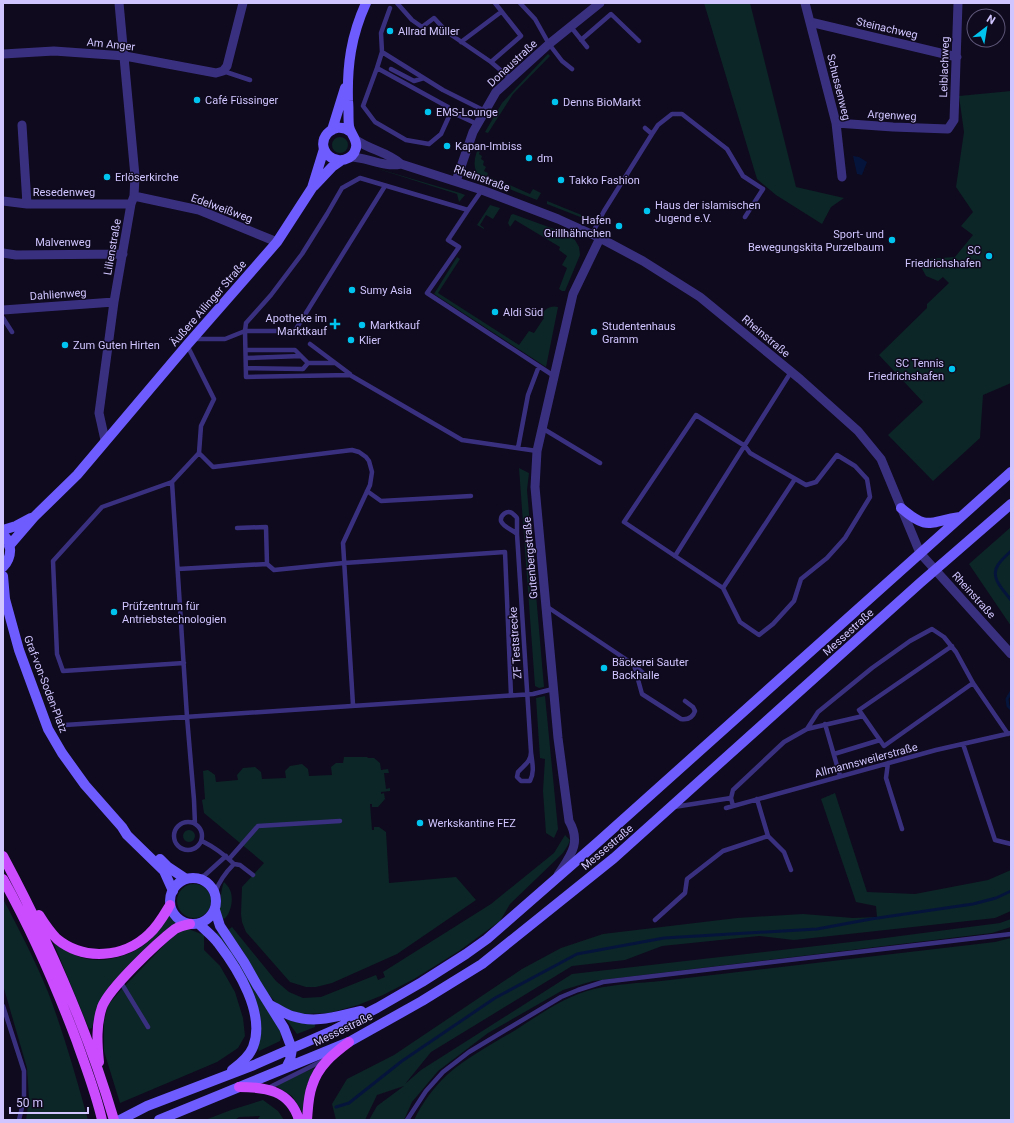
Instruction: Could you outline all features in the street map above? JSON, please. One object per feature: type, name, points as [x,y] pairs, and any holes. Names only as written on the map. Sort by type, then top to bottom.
[{"type":"main road","points":[[3,856],[22,891],[70,998],[101,1077],[114,1120]]},
{"type":"main road","points":[[3,879],[49,972],[90,1079],[102,1120]]},
{"type":"main road","points":[[22,891],[52,934],[74,949],[97,954],[120,952],[139,942],[156,927],[170,905]]},
{"type":"main road","points":[[101,1077],[97,1034],[102,1006],[109,994],[120,981],[177,928],[194,924]]},
{"type":"main road","points":[[307,1120],[311,1087],[318,1071],[330,1056],[348,1042]]},
{"type":"main road","points":[[238,1087],[267,1089],[287,1099],[299,1120]]},
{"type":"street","name":"Lilienstraße","points":[[105,440],[99,413],[114,302],[136,176],[119,3]]},
{"type":"street","points":[[219,72],[227,66],[243,3]]},
{"type":"street","points":[[348,79],[349,127],[356,149],[346,159],[332,158],[324,150],[324,140],[332,130],[336,120],[348,79],[354,34],[366,3]]},
{"type":"street","name":"Schussenweg","points":[[805,3],[836,123],[842,177]]},
{"type":"street","name":"Leiblachweg","points":[[948,129],[954,120],[958,3]]},
{"type":"street","name":"Donaustraße","points":[[456,181],[477,124],[496,92],[595,5]]},
{"type":"street","name":"Steinachweg","points":[[810,22],[957,57]]},
{"type":"street","name":"Am Anger","points":[[3,54],[54,51],[125,56],[219,72]]},
{"type":"street","name":"Resedenweg","points":[[22,121],[27,204],[133,200]]},
{"type":"street","name":"Argenweg","points":[[836,123],[948,129]]},
{"type":"street","points":[[332,130],[342,128],[353,136]]},
{"type":"street","name":"Rheinstraße","points":[[353,136],[367,147],[395,159],[401,164],[482,190],[558,219],[596,236],[649,264],[700,297],[791,372],[858,431],[881,459],[920,553],[1011,654]]},
{"type":"street","name":"Äußere Ailinger Straße","points":[[312,188],[324,150]]},
{"type":"street","name":"Rheinstraße","points":[[346,159],[357,157],[394,166],[401,164]]},
{"type":"street","name":"Äußere Ailinger Straße","points":[[9,546],[34,516],[77,474],[276,242],[312,188],[332,167],[346,159]]},
{"type":"street","name":"Edelweißweg","points":[[133,200],[199,210],[276,242]]},
{"type":"street","points":[[3,201],[27,204]]},
{"type":"street","name":"Gutenbergstraße","points":[[556,878],[568,860],[573,848],[575,837],[573,828],[569,821],[562,780],[535,487],[537,451],[573,294],[596,236]]},
{"type":"street","name":"Malvenweg","points":[[3,253],[16,255],[123,254]]},
{"type":"street","name":"Dahlienweg","points":[[3,310],[114,302]]},
{"type":"street","name":"Messestraße","points":[[120,1120],[147,1106],[292,1049],[377,1008],[453,962],[487,939],[598,842],[1011,472]]},
{"type":"street","name":"Messestraße","points":[[159,1120],[348,1042],[422,1001],[482,964],[614,858],[1011,504]]},
{"type":"street","name":"Messestraße","points":[[901,508],[924,524],[937,523],[960,517]]},
{"type":"street","name":"Äußere Ailinger Straße","points":[[3,530],[16,526],[34,516]]},
{"type":"street","points":[[3,535],[10,550],[9,558],[3,567]]},
{"type":"street","name":"Graf-von-Soden-Platz","points":[[3,576],[4,598],[19,650],[48,729],[62,753],[85,785],[122,827],[127,835],[164,872],[173,890]]},
{"type":"street","name":"Graf-von-Soden-Platz","points":[[122,827],[134,833],[168,867],[186,879]]},
{"type":"street","points":[[222,1077],[242,1063],[252,1048],[257,1031],[255,1012],[248,992],[218,943],[194,924],[178,918],[174,913],[170,905],[173,890],[186,879],[198,879],[205,881],[211,886],[215,893],[215,910],[220,926],[284,1028],[292,1049],[290,1060],[286,1068]]},
{"type":"street","points":[[194,924],[206,921],[215,910]]},
{"type":"street","points":[[270,1005],[292,1016],[314,1020],[326,1020],[377,1008]]},
{"type":"lane","points":[[397,3],[412,20],[422,27],[434,18],[447,32],[491,62],[511,78]]},
{"type":"lane","points":[[491,62],[521,36],[495,3]]},
{"type":"lane","points":[[520,3],[535,19],[549,44],[562,60],[572,69]]},
{"type":"lane","points":[[390,8],[381,34],[382,52],[363,106],[375,122],[406,140],[429,144],[441,134],[451,112]]},
{"type":"lane","points":[[461,42],[502,12]]},
{"type":"lane","points":[[581,40],[611,14],[639,41]]},
{"type":"lane","points":[[570,27],[587,47]]},
{"type":"lane","points":[[382,52],[444,90],[484,111]]},
{"type":"lane","points":[[377,68],[448,108],[451,112],[477,124]]},
{"type":"lane","points":[[391,69],[414,81],[424,78]]},
{"type":"lane","points":[[219,72],[250,80]]},
{"type":"lane","points":[[596,236],[604,211],[652,134],[658,126],[672,114],[682,114],[727,149],[743,176],[763,189],[745,217]]},
{"type":"lane","points":[[645,128],[652,134]]},
{"type":"lane","points":[[350,375],[246,377],[246,323],[271,295],[302,254],[342,188],[360,178],[468,210]]},
{"type":"lane","points":[[184,663],[63,671],[57,654],[52,561],[102,507],[172,482],[199,453],[201,426],[214,399],[189,342],[225,339],[245,331],[292,331],[296,329],[385,186]]},
{"type":"lane","points":[[482,190],[448,240],[459,248],[427,293],[554,376]]},
{"type":"lane","points":[[3,318],[12,332]]},
{"type":"lane","points":[[310,344],[350,375],[462,440],[537,451]]},
{"type":"lane","points":[[246,350],[295,350],[308,363],[334,363]]},
{"type":"lane","points":[[246,358],[301,356]]},
{"type":"lane","points":[[246,368],[303,369],[308,363]]},
{"type":"lane","points":[[518,448],[528,395],[539,366]]},
{"type":"lane","points":[[675,556],[791,372]]},
{"type":"lane","points":[[696,415],[745,446],[750,453],[806,485],[816,482],[837,455],[856,466],[867,479],[870,497],[845,538],[827,558],[801,579],[794,602],[773,624],[758,635],[740,622],[723,588],[624,522],[696,415]]},
{"type":"lane","points":[[542,428],[600,463]]},
{"type":"lane","points":[[199,453],[213,467],[352,450],[360,452],[369,461],[372,472],[370,485],[343,543],[353,705]]},
{"type":"lane","points":[[723,588],[795,479]]},
{"type":"lane","points":[[172,482],[195,824]]},
{"type":"lane","points":[[367,491],[381,501],[472,496]]},
{"type":"lane","name":"ZF Teststrecke","points":[[517,534],[504,525],[501,521],[504,513],[512,513],[517,518],[533,770],[530,780],[521,780],[517,777],[518,772],[527,764],[531,756],[531,752]]},
{"type":"lane","points":[[238,528],[266,527],[267,564]]},
{"type":"lane","points":[[178,569],[267,564],[274,570],[344,563],[504,552],[511,695]]},
{"type":"lane","points":[[546,606],[633,664],[644,674]]},
{"type":"lane","points":[[807,729],[818,712],[872,668],[910,641],[932,629],[944,636],[952,646],[973,683],[1010,734]]},
{"type":"lane","points":[[952,646],[859,710],[884,746],[973,683]]},
{"type":"lane","points":[[633,664],[642,694],[681,719],[686,720],[690,718],[695,711],[693,706],[685,701]]},
{"type":"lane","points":[[65,725],[528,694],[554,689]]},
{"type":"lane","points":[[733,806],[731,798],[733,790],[784,742],[807,729],[863,716]]},
{"type":"lane","points":[[825,724],[840,776]]},
{"type":"lane","name":"Allmannsweilerstraße","points":[[726,808],[888,763],[1010,734]]},
{"type":"lane","points":[[834,754],[880,740]]},
{"type":"lane","points":[[963,744],[995,840],[1011,844]]},
{"type":"lane","points":[[888,763],[886,778],[902,829]]},
{"type":"lane","points":[[670,808],[731,798]]},
{"type":"lane","points":[[757,799],[768,836],[784,852],[791,870]]},
{"type":"lane","points":[[198,879],[228,858],[258,826],[340,821]]},
{"type":"lane","points":[[184,823],[195,824],[199,827],[202,833],[202,841],[197,848],[191,850],[180,848],[174,840],[175,831],[184,823]]},
{"type":"lane","points":[[655,920],[685,893],[687,879],[723,851],[768,836]]},
{"type":"lane","points":[[202,841],[214,847],[234,864],[240,865],[253,875]]},
{"type":"lane","points":[[215,893],[222,876],[234,864]]},
{"type":"lane","points":[[408,1120],[426,1092],[443,1072],[469,1052],[561,997],[603,982],[1010,934]]},
{"type":"lane","points":[[120,981],[148,1027]]},
{"type":"lane","points":[[3,1006],[24,1071],[24,1099],[19,1120]]},
{"type":"lane","points":[[267,1089],[330,1056]]},
{"type":"green space","points":[[704,3],[750,3],[796,187],[844,198],[831,207],[822,224],[776,195],[757,179]]},
{"type":"green space","points":[[548,54],[550,56],[513,94],[488,133],[485,132],[502,103]]},
{"type":"green space","points":[[1011,91],[1011,383],[983,395],[980,438],[933,481],[888,435],[923,402],[879,355],[927,308],[927,304],[949,283],[943,277],[938,281],[926,276],[920,265],[926,259],[955,257],[973,235],[961,226],[973,212],[956,187],[964,132],[959,96]]},
{"type":"green space","points":[[340,137],[346,139],[348,145],[346,151],[340,153],[334,151],[332,145],[334,139]]},
{"type":"green space","points":[[480,144],[482,144],[479,154],[482,156],[481,159],[484,161],[483,165],[486,167],[484,171],[488,173],[487,176],[502,182],[500,186],[484,179],[476,170],[475,157]]},
{"type":"green space","points":[[372,167],[465,195],[459,202],[457,194]]},
{"type":"green space","points":[[505,183],[530,194],[533,189],[541,193],[537,200],[504,187]]},
{"type":"green space","points":[[547,201],[594,220],[593,222],[547,204]]},
{"type":"green space","points":[[490,205],[500,208],[493,219],[486,215],[480,225],[484,229],[477,225]]},
{"type":"green space","points":[[513,214],[565,233],[575,240],[579,247],[580,255],[565,291],[559,289],[567,268],[562,265],[567,256],[559,250],[560,247],[515,220],[510,227],[508,223],[511,215]]},
{"type":"green space","points":[[457,257],[460,259],[438,293],[519,345],[529,331],[534,333],[544,318],[540,316],[544,311],[550,307],[558,307],[546,367],[434,294]]},
{"type":"green space","points":[[519,468],[529,473],[527,490],[544,687],[539,688],[535,686]]},
{"type":"green space","points":[[1011,527],[1011,626],[969,564]]},
{"type":"green space","points":[[545,696],[558,829],[554,838],[546,833],[543,791],[545,759],[540,758],[536,698]]},
{"type":"green space","points":[[344,757],[374,758],[380,763],[381,770],[388,769],[389,773],[384,773],[386,789],[390,788],[390,791],[381,792],[381,794],[384,793],[385,799],[378,807],[372,807],[372,804],[370,804],[372,830],[374,830],[374,827],[379,827],[386,832],[389,883],[456,877],[476,900],[397,954],[332,983],[316,987],[306,987],[290,982],[246,932],[241,914],[242,887],[264,863],[204,813],[202,800],[205,799],[203,771],[208,770],[215,775],[216,782],[238,780],[237,775],[243,768],[255,767],[261,772],[262,779],[286,778],[285,771],[290,766],[302,764],[308,769],[309,776],[332,775],[331,767],[336,763],[343,763]]},
{"type":"green space","points":[[835,793],[867,892],[915,894],[988,880],[1011,870],[1011,911],[995,918],[794,940],[759,936],[662,946],[625,960],[572,966],[431,1052],[405,1084],[421,1070],[572,974],[877,939],[1000,923],[1011,919],[1011,927],[992,933],[593,981],[563,990],[488,1033],[438,1071],[412,1102],[404,1120],[369,1120],[377,1106],[404,1086],[377,1095],[365,1120],[336,1120],[332,1104],[347,1079],[394,1055],[522,969],[561,948],[603,934],[737,918],[803,914],[853,918],[877,917],[876,906],[856,902],[821,799]]},
{"type":"green space","points":[[191,830],[194,831],[194,841],[187,842],[184,841],[183,834],[184,831]]},
{"type":"green space","points":[[565,835],[570,840],[563,853],[510,904],[500,921],[459,951],[414,979],[383,995],[358,1005],[329,1013],[303,1014],[289,1010],[277,1004],[263,988],[243,951],[228,930],[232,927],[276,981],[289,992],[303,998],[321,997],[376,975],[378,980],[385,977],[383,972],[491,904],[554,853]]},
{"type":"green space","points":[[224,882],[230,889],[232,901],[230,910],[224,919],[220,917],[220,904]]},
{"type":"green space","points":[[191,884],[197,884],[201,885],[208,891],[211,901],[210,908],[204,915],[197,918],[191,918],[187,917],[180,911],[177,904],[177,898],[178,894],[184,887]]},
{"type":"green space","points":[[3,899],[27,945],[48,992],[65,1040],[88,1120],[26,1120],[29,1099],[27,1068],[3,985]]},
{"type":"green space","points":[[169,913],[177,922],[159,935],[110,985],[94,1020],[92,1028],[89,1029],[54,944],[56,943],[80,957],[98,960],[116,958],[134,951],[149,941]]},
{"type":"green space","points":[[181,930],[191,930],[204,935],[204,950],[220,966],[235,992],[243,1018],[245,1036],[238,1048],[217,1062],[120,1103],[104,1051],[104,1022],[108,1005],[167,942]]},
{"type":"green space","points":[[220,931],[239,960],[257,994],[280,1029],[280,1041],[259,1051],[258,1048],[261,1031],[260,1013],[253,996],[216,934]]},
{"type":"green space","points":[[1011,938],[1011,1120],[414,1120],[433,1090],[448,1074],[480,1051],[552,1007],[583,992],[602,987],[995,942]]},
{"type":"green space","points":[[285,1018],[315,1023],[315,1027],[297,1034]]},
{"type":"green space","points":[[315,1068],[303,1113],[292,1096],[276,1086],[279,1082]]},
{"type":"green space","points":[[263,1100],[278,1111],[284,1120],[257,1120],[260,1116],[239,1117],[235,1120],[205,1120],[231,1110]]},
{"type":"water","points":[[853,156],[859,157],[867,162],[862,175],[857,174]]},
{"type":"waterway","points":[[1011,551],[999,563],[995,574],[998,584],[1011,600]]},
{"type":"waterway","points":[[1011,692],[1007,699],[1008,706],[1011,709]]},
{"type":"waterway","points":[[336,1107],[349,1103],[402,1061],[495,998],[577,954],[664,938],[817,929],[871,919],[973,904],[996,898],[1011,891]]},
{"type":"place","name":"Allrad Müller","points":[[390,31]]},
{"type":"place","name":"Café Füssinger","points":[[197,100]]},
{"type":"place","name":"Denns BioMarkt","points":[[555,102]]},
{"type":"place","name":"EMS-Lounge","points":[[428,112]]},
{"type":"place","name":"Kapan-Imbiss","points":[[447,146]]},
{"type":"place","name":"dm","points":[[529,158]]},
{"type":"place","name":"Erlöserkirche","points":[[107,177]]},
{"type":"place","name":"Takko Fashion","points":[[561,180]]},
{"type":"place","name":"Haus der islamischen Jugend e.V.","points":[[647,211]]},
{"type":"place","name":"Hafen Grillhähnchen","points":[[619,226]]},
{"type":"place","name":"Sport- und Bewegungskita Purzelbaum","points":[[892,240]]},
{"type":"place","name":"SC Friedrichshafen","points":[[989,256]]},
{"type":"place","name":"Sumy Asia","points":[[352,290]]},
{"type":"place","name":"Aldi Süd","points":[[495,312]]},
{"type":"place","name":"Apotheke im Marktkauf","points":[[335,324]]},
{"type":"place","name":"Marktkauf","points":[[362,325]]},
{"type":"place","name":"Studentenhaus Gramm","points":[[594,332]]},
{"type":"place","name":"Klier","points":[[351,340]]},
{"type":"place","name":"Zum Guten Hirten","points":[[65,345]]},
{"type":"place","name":"SC Tennis Friedrichshafen","points":[[952,369]]},
{"type":"place","name":"Prüfzentrum für Antriebstechnologien","points":[[114,612]]},
{"type":"place","name":"Bäckerei Sauter Backhalle","points":[[604,668]]},
{"type":"place","name":"Werkskantine FEZ","points":[[420,823]]}]
